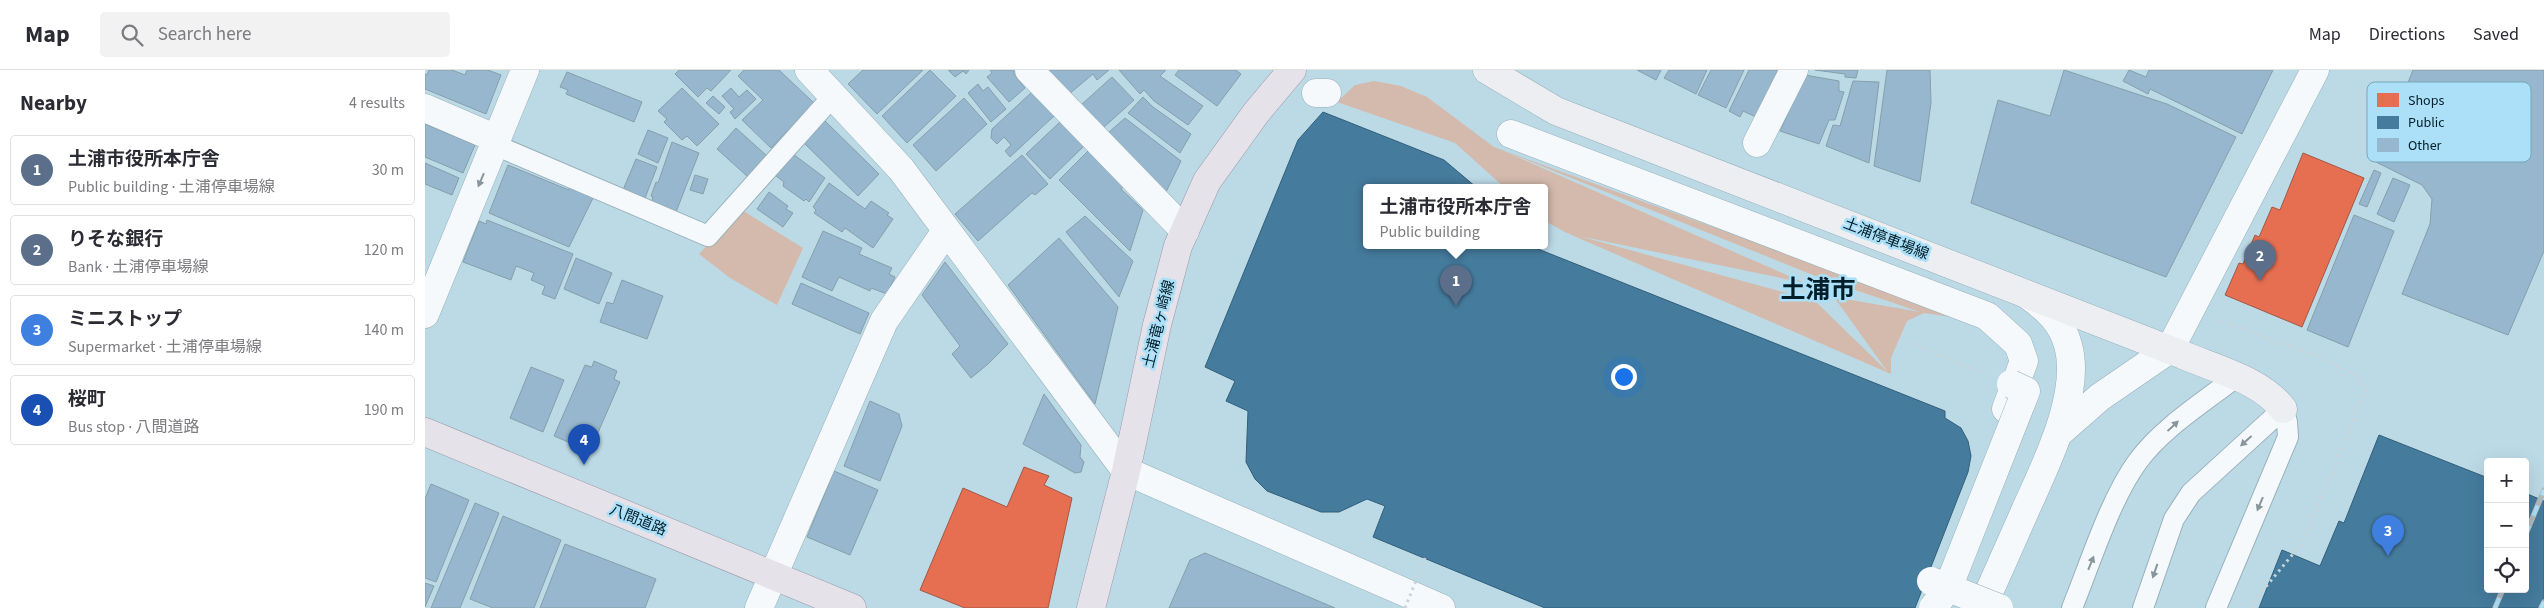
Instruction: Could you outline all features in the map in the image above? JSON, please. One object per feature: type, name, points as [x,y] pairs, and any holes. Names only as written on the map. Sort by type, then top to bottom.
[{"type":"main road","name":"土浦竜ヶ崎線","points":[[1091,608],[1126,471],[1157,325],[1179,246],[1207,181],[1255,113],[1292,70]]},
{"type":"main road","name":"土浦停車場線","points":[[1487,70],[1556,111],[2170,349],[2236,377],[2263,390],[2275,399],[2283,409]]},
{"type":"main road","name":"八間道路","points":[[425,432],[852,608]]},
{"type":"street","points":[[425,314],[525,70]]},
{"type":"street","points":[[809,70],[901,169],[1126,471],[1441,608]]},
{"type":"street","points":[[1029,70],[1185,230]]},
{"type":"street","points":[[1757,143],[1793,70]]},
{"type":"street","points":[[2060,432],[2101,397],[2170,349],[2315,70]]},
{"type":"street","points":[[425,108],[497,142]]},
{"type":"street","points":[[1511,134],[1987,316],[2017,344],[2024,361],[1929,608]]},
{"type":"street","points":[[759,608],[884,320],[946,231]]},
{"type":"street","points":[[1982,608],[2060,432],[2071,374],[2068,345],[2063,331],[2051,312],[2024,292]]},
{"type":"street","points":[[1999,608],[1937,592],[2026,390],[2011,384]]},
{"type":"lane","points":[[497,142],[708,236],[834,95]]},
{"type":"lane","points":[[2073,608],[2123,484],[2139,460],[2176,423],[2236,377]]},
{"type":"lane","points":[[2143,608],[2174,519],[2191,493],[2283,409],[2287,422],[2288,437],[2216,608]]},
{"type":"path","points":[[1913,344],[2011,384]]},
{"type":"path","points":[[1405,608],[1425,558]]},
{"type":"shaded area","points":[[1374,81],[1401,86],[1427,97],[1494,147],[1965,319],[1924,313],[1907,321],[1891,358],[1891,374],[1567,233],[1548,223],[1548,184],[1501,184],[1455,143],[1337,102],[1355,85]],"holes":[[[1499,149],[1823,279],[1920,312],[1834,297],[1887,371],[1815,301],[1579,236],[1805,283]]]},
{"type":"shaded area","points":[[740,209],[803,248],[777,305],[730,278],[699,254]]},
{"type":"building: Shops","points":[[2303,153],[2364,178],[2302,327],[2225,295],[2239,263],[2243,264],[2255,235],[2259,237],[2272,207],[2280,210]]},
{"type":"building: Shops","points":[[1024,467],[1049,476],[1044,485],[1072,498],[1048,608],[965,608],[920,590],[963,488],[1007,507]]},
{"type":"building: Public","points":[[1323,112],[1444,160],[1472,184],[1363,184],[1363,249],[1538,249],[1945,411],[1945,418],[1961,428],[1968,441],[1971,456],[1968,472],[1915,608],[1545,608],[1373,537],[1385,506],[1367,499],[1339,512],[1321,512],[1267,491],[1255,479],[1246,462],[1248,411],[1226,401],[1235,381],[1205,367],[1298,140]]},
{"type":"building: Public","points":[[2379,435],[2484,476],[2484,593],[2529,593],[2529,495],[2544,501],[2544,608],[2259,608],[2282,550],[2320,566],[2339,521],[2344,523]]},
{"type":"building: Other","points":[[429,70],[452,70],[465,75],[467,70],[488,70],[501,75],[486,114],[425,89],[425,74],[427,75]]},
{"type":"building: Other","points":[[679,70],[731,70],[711,91],[707,88],[698,97],[675,74]]},
{"type":"building: Other","points":[[744,70],[779,70],[814,103],[771,148],[742,120],[763,100],[738,76]]},
{"type":"building: Other","points":[[863,70],[923,70],[877,114],[848,84]]},
{"type":"building: Other","points":[[930,70],[956,96],[907,143],[882,116]]},
{"type":"building: Other","points":[[948,70],[969,70],[966,74],[963,71],[955,77]]},
{"type":"building: Other","points":[[990,70],[1014,70],[1014,74],[1025,88],[1009,102],[987,77],[992,73]]},
{"type":"building: Other","points":[[1047,70],[1109,70],[1097,80],[1093,74],[1068,95]]},
{"type":"building: Other","points":[[1119,70],[1166,70],[1160,76],[1203,106],[1188,125],[1154,101],[1144,90],[1140,94]]},
{"type":"building: Other","points":[[1179,70],[1236,70],[1241,74],[1217,106],[1175,75]]},
{"type":"building: Other","points":[[1637,70],[1661,70],[1656,80]]},
{"type":"building: Other","points":[[1669,70],[1707,70],[1696,94],[1664,78]]},
{"type":"building: Other","points":[[1711,70],[1744,70],[1726,108],[1698,95]]},
{"type":"building: Other","points":[[1749,70],[1778,70],[1756,117],[1743,111],[1740,117],[1729,111]]},
{"type":"building: Other","points":[[1815,70],[1858,70],[1856,78],[1845,77],[1845,74]]},
{"type":"building: Other","points":[[1887,70],[1930,70],[1931,103],[1920,182],[1874,166]]},
{"type":"building: Other","points":[[2064,70],[2167,104],[2236,137],[2166,277],[1971,203],[1998,100],[2050,116]]},
{"type":"building: Other","points":[[2129,70],[2146,77],[2149,70],[2273,70],[2242,134],[2150,89],[2148,94],[2123,81]]},
{"type":"building: Other","points":[[2413,70],[2544,70],[2544,251],[2508,335],[2402,294],[2430,224],[2432,199],[2422,185],[2376,162],[2531,162],[2531,82],[2408,82]]},
{"type":"building: Other","points":[[567,72],[642,102],[634,122],[566,94],[568,90],[560,87]]},
{"type":"building: Other","points":[[1805,75],[1839,81],[1839,91],[1844,92],[1835,120],[1829,120],[1819,144],[1780,131]]},
{"type":"building: Other","points":[[1112,77],[1134,100],[1103,128],[1081,105]]},
{"type":"building: Other","points":[[1853,81],[1879,82],[1869,163],[1826,146],[1833,125],[1840,126]]},
{"type":"building: Other","points":[[978,84],[983,91],[988,87],[1006,109],[991,122],[968,93]]},
{"type":"building: Other","points":[[682,88],[719,124],[697,146],[687,136],[682,140],[664,122],[667,119],[658,111]]},
{"type":"building: Other","points":[[731,88],[739,97],[747,90],[756,99],[735,119],[730,112],[734,109],[722,96]]},
{"type":"building: Other","points":[[1032,92],[1054,116],[1010,157],[1005,151],[1011,145],[1004,137],[997,144],[991,138],[992,129]]},
{"type":"building: Other","points":[[713,96],[725,107],[719,114],[706,103]]},
{"type":"building: Other","points":[[1143,97],[1153,107],[1191,134],[1180,153],[1128,113]]},
{"type":"building: Other","points":[[964,98],[987,124],[936,171],[913,145]]},
{"type":"building: Other","points":[[1125,118],[1181,161],[1166,192],[1108,133]]},
{"type":"building: Other","points":[[824,120],[879,174],[858,196],[803,142]]},
{"type":"building: Other","points":[[1060,122],[1084,146],[1050,179],[1026,154]]},
{"type":"building: Other","points":[[425,124],[475,145],[463,173],[425,157]]},
{"type":"building: Other","points":[[736,128],[767,156],[748,177],[717,149]]},
{"type":"building: Other","points":[[648,130],[668,138],[658,163],[638,154]]},
{"type":"building: Other","points":[[672,142],[699,153],[676,212],[651,203],[653,197],[651,196],[656,182],[658,183]]},
{"type":"building: Other","points":[[1089,150],[1125,184],[1121,189],[1143,210],[1130,251],[1059,180]]},
{"type":"building: Other","points":[[793,154],[825,178],[809,202],[806,199],[804,201],[783,186],[784,182],[775,175]]},
{"type":"building: Other","points":[[1022,155],[1048,184],[1035,195],[1032,193],[978,241],[955,214]]},
{"type":"building: Other","points":[[636,159],[657,167],[645,198],[623,190]]},
{"type":"building: Other","points":[[425,163],[459,178],[452,195],[425,184]]},
{"type":"building: Other","points":[[508,165],[569,190],[570,186],[594,196],[569,247],[489,213]]},
{"type":"building: Other","points":[[2374,170],[2381,173],[2367,207],[2359,204]]},
{"type":"building: Other","points":[[695,175],[708,179],[703,194],[690,190]]},
{"type":"building: Other","points":[[2393,178],[2410,185],[2394,222],[2377,214]]},
{"type":"building: Other","points":[[829,183],[865,209],[871,201],[889,213],[887,215],[893,219],[873,248],[845,228],[842,232],[814,213],[816,210],[813,207]]},
{"type":"building: Other","points":[[769,192],[788,206],[786,209],[793,213],[783,227],[757,209]]},
{"type":"building: Other","points":[[2354,215],[2394,231],[2348,347],[2307,330]]},
{"type":"building: Other","points":[[1085,216],[1133,261],[1119,297],[1066,232]]},
{"type":"building: Other","points":[[487,220],[573,254],[555,299],[542,294],[545,286],[531,280],[534,273],[516,266],[511,280],[463,262],[479,221],[486,224]]},
{"type":"building: Other","points":[[823,231],[862,248],[859,254],[892,268],[889,274],[895,277],[887,294],[871,288],[870,291],[839,277],[832,291],[802,277]]},
{"type":"building: Other","points":[[1059,238],[1118,307],[1095,404],[1008,285]]},
{"type":"building: Other","points":[[576,258],[612,273],[599,304],[564,289]]},
{"type":"building: Other","points":[[945,262],[1008,344],[971,378],[952,354],[960,346],[922,295]]},
{"type":"building: Other","points":[[622,280],[663,296],[647,339],[600,322],[607,302],[613,304]]},
{"type":"building: Other","points":[[801,283],[869,313],[860,334],[792,304]]},
{"type":"building: Other","points":[[594,361],[617,371],[614,379],[620,382],[590,451],[554,436],[585,365],[592,367]]},
{"type":"building: Other","points":[[531,367],[564,380],[543,432],[510,418]]},
{"type":"building: Other","points":[[1044,394],[1081,445],[1080,457],[1084,462],[1081,472],[1075,473],[1023,444]]},
{"type":"building: Other","points":[[870,401],[899,414],[902,426],[880,481],[844,466]]},
{"type":"building: Other","points":[[834,471],[878,490],[850,555],[807,537]]},
{"type":"building: Other","points":[[431,484],[469,500],[436,582],[425,578],[425,499]]},
{"type":"building: Other","points":[[475,503],[499,513],[460,608],[431,608]]},
{"type":"building: Other","points":[[503,516],[561,540],[534,608],[493,608],[470,599]]},
{"type":"building: Other","points":[[565,544],[656,579],[645,608],[540,608]]},
{"type":"building: Other","points":[[1205,553],[1335,608],[1169,608],[1190,560]]},
{"type":"building: Other","points":[[425,583],[434,586],[425,607]]},
{"type":"railway","points":[[2529,526],[2544,490]]},
{"type":"railway","points":[[2495,608],[2501,593]]},
{"type":"railway","points":[[2541,608],[2544,602]]},
{"type":"place","name":"りそな銀行","points":[[2260,281]]},
{"type":"place","name":"土浦市役所本庁舎","points":[[1456,306]]},
{"type":"place","name":"桜町","points":[[584,465]]},
{"type":"place","name":"ミニストップ","points":[[2388,556]]},
{"type":"district","name":"土浦市","points":[[1818,290]]}]
